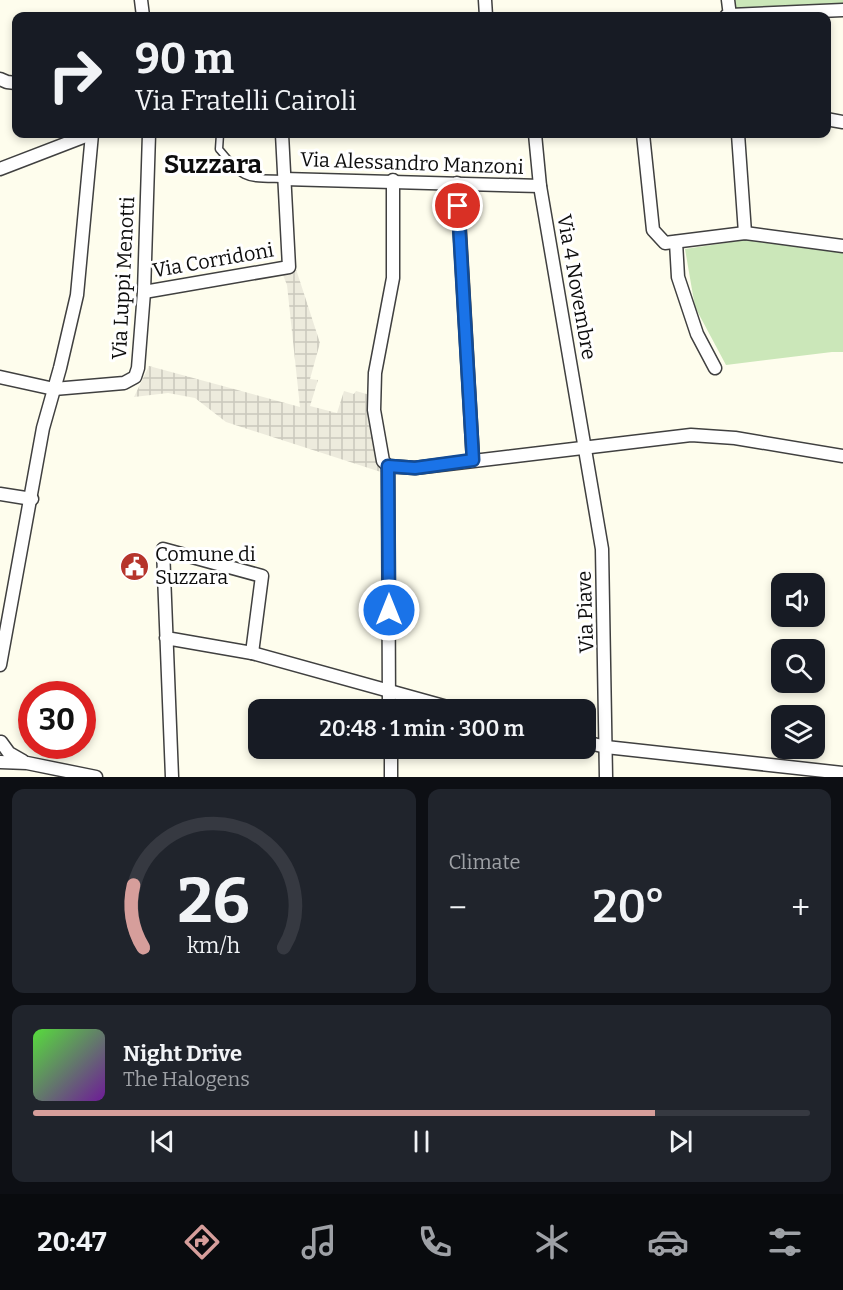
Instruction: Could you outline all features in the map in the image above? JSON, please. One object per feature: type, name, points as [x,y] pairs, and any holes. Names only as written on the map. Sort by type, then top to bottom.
[{"type":"street","points":[[805,12],[843,10]]},
{"type":"street","points":[[0,169],[81,138]]},
{"type":"street","points":[[0,665],[32,499],[43,428],[77,295],[92,138]]},
{"type":"street","name":"Via Luppi Menotti","points":[[54,389],[124,383],[135,377],[138,368],[144,292],[149,138]]},
{"type":"street","points":[[282,138],[284,179]]},
{"type":"street","name":"Via 4 Novembre","points":[[535,138],[540,186],[585,447]]},
{"type":"street","points":[[643,138],[653,230],[665,243],[745,233],[843,246]]},
{"type":"street","points":[[738,138],[745,233]]},
{"type":"street","name":"Via Corridoni","points":[[144,292],[289,267],[284,179]]},
{"type":"street","name":"Via Alessandro Manzoni","points":[[284,179],[393,180],[540,186]]},
{"type":"street","points":[[393,180],[393,278],[375,373],[374,410],[383,461],[388,466],[415,468],[691,435],[735,438],[843,456]]},
{"type":"street","points":[[457,183],[473,460]]},
{"type":"street","points":[[676,242],[678,277],[696,334],[715,368]]},
{"type":"street","points":[[0,377],[54,389]]},
{"type":"street","name":"Via Piave","points":[[585,447],[602,549],[606,777]]},
{"type":"street","points":[[388,466],[389,699]]},
{"type":"street","points":[[0,494],[32,499]]},
{"type":"street","points":[[172,777],[163,549],[262,576],[252,653]]},
{"type":"street","points":[[166,638],[252,653],[416,699]]},
{"type":"street","points":[[0,742],[3,752],[0,761],[27,763],[96,777]]},
{"type":"street","points":[[0,742],[9,753],[27,763]]},
{"type":"street","points":[[596,745],[843,773]]},
{"type":"street","points":[[391,759],[392,777]]},
{"type":"lane","points":[[220,138],[219,149],[240,173],[249,178],[284,179]]},
{"type":"green space","points":[[734,0],[843,0],[843,4],[736,11]]},
{"type":"green space","points":[[745,240],[843,253],[843,352],[726,365],[695,307],[685,249]]},
{"type":"shaded area","points":[[295,266],[320,343],[310,379],[318,380],[310,406],[337,413],[344,391],[354,394],[356,391],[370,395],[384,473],[226,422],[195,398],[168,393],[134,397],[149,366],[300,407],[287,285],[283,275]]},
{"type":"place","name":"Comune di Suzzara","points":[[134,566]]},
{"type":"district","name":"Suzzara","points":[[213,164]]},
{"type":"route","points":[[389,610],[388,466],[415,468],[473,460],[458,206]]}]
